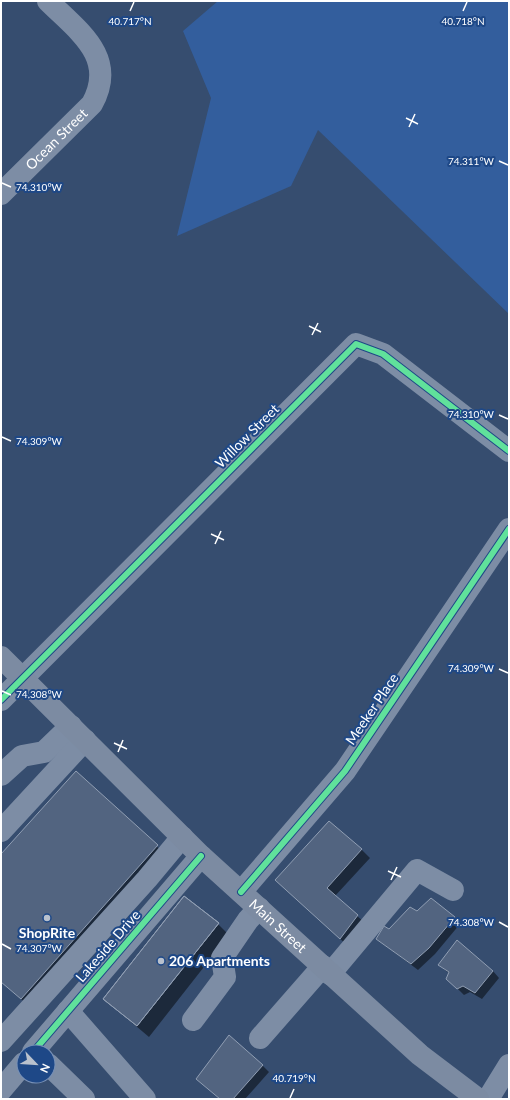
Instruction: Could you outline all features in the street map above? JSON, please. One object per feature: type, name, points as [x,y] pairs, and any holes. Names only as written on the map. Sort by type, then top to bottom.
[{"type":"main road","name":"Main Street","points":[[1,657],[201,856],[420,1055],[478,1099]]},
{"type":"street","name":"Ocean Street","points":[[1,194],[92,104],[99,91],[102,78],[99,59],[89,42],[48,1]]},
{"type":"street","name":"Willow Street","points":[[23,679],[356,344],[383,354],[509,451]]},
{"type":"street","name":"Meeker Place","points":[[241,892],[345,771],[509,529]]},
{"type":"street","points":[[1,700],[23,679]]},
{"type":"street","points":[[1,775],[22,756],[44,752],[78,733]]},
{"type":"street","points":[[1,831],[78,733]]},
{"type":"street","points":[[1,1041],[148,879],[182,837]]},
{"type":"street","name":"Lakeside Drive","points":[[44,1044],[68,1011],[201,856]]},
{"type":"street","points":[[260,1038],[327,970],[417,870],[453,890]]},
{"type":"street","points":[[193,1020],[225,977],[222,958],[248,920],[259,908]]},
{"type":"street","points":[[68,1011],[145,1099]]},
{"type":"street","points":[[488,1099],[509,1065]]},
{"type":"street","points":[[56,1074],[84,1099]]},
{"type":"street","name":"Lakeside Drive","points":[[1,1090],[16,1075]]},
{"type":"shaded area","points":[[218,1],[509,1],[509,314],[318,130],[291,186],[177,236],[211,98],[183,31]]},
{"type":"building","name":"ShopRite","points":[[76,771],[158,845],[21,999],[1,982],[1,854]]},
{"type":"building","points":[[329,821],[362,849],[327,888],[358,915],[340,939],[275,880]]},
{"type":"building","name":"206 Apartments","points":[[184,896],[219,923],[137,1026],[103,999]]},
{"type":"building","name":"206 Apartments","points":[[184,896],[219,923],[137,1026],[103,999]]},
{"type":"building","points":[[431,898],[455,917],[429,948],[411,964],[376,939],[384,926],[389,929],[410,907],[417,911]]},
{"type":"building","points":[[457,940],[493,971],[475,993],[463,986],[457,989],[446,979],[449,972],[438,965]]},
{"type":"building","points":[[229,1035],[263,1065],[233,1099],[220,1099],[196,1079]]},
{"type":"cycle path","points":[[1,700],[356,344],[383,354],[509,451]]},
{"type":"cycle path","points":[[241,892],[345,771],[509,529]]},
{"type":"cycle path","points":[[40,1044],[201,856]]},
{"type":"place","name":"ShopRite","points":[[47,918]]},
{"type":"place","name":"206 Apartments","points":[[161,961]]}]
